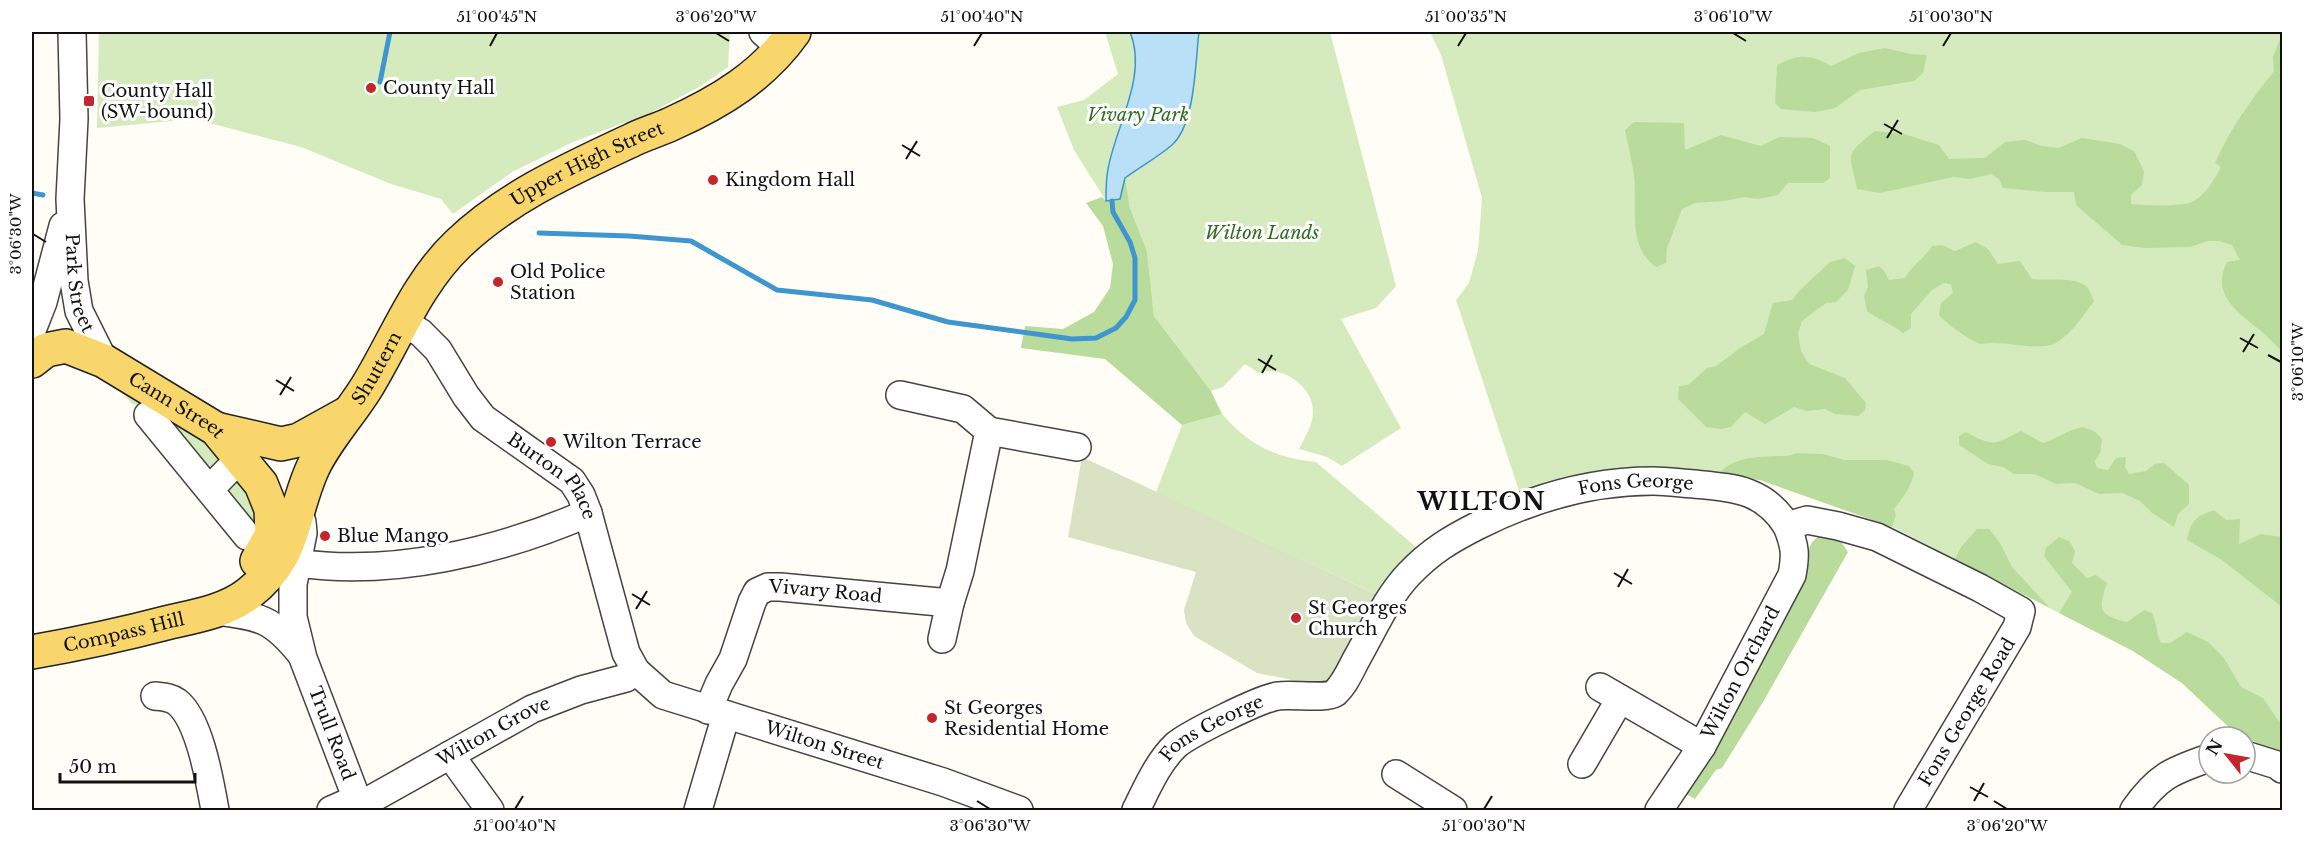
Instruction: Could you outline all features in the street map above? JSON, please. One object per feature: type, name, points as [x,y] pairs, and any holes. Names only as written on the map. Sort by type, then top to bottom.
[{"type":"main road","name":"Upper High Street","points":[[402,321],[433,270],[457,245],[499,209],[529,190],[670,124],[749,81],[780,37]]},
{"type":"main road","name":"Shuttern","points":[[300,510],[311,471],[367,387],[402,321]]},
{"type":"main road","name":"Cann Street","points":[[35,346],[66,346],[104,361],[216,429],[261,484],[271,509],[272,534],[258,560],[237,580],[147,628]]},
{"type":"main road","points":[[216,429],[281,444],[299,440],[348,413]]},
{"type":"main road","points":[[216,429],[270,469],[300,510]]},
{"type":"main road","name":"Compass Hill","points":[[32,652],[216,611],[245,596],[268,577],[283,556],[300,510]]},
{"type":"street","name":"Park Street","points":[[72,32],[74,119],[70,199],[74,281],[79,311],[104,361]]},
{"type":"street","name":"Park Street","points":[[35,346],[43,302],[70,199]]},
{"type":"street","name":"Burton Place","points":[[402,321],[421,333],[438,350],[466,396],[483,418],[572,481],[588,513],[612,607],[626,653],[636,671]]},
{"type":"street","points":[[900,395],[963,408],[989,431],[1077,447]]},
{"type":"street","name":"Cann Street","points":[[148,415],[247,536]]},
{"type":"street","points":[[942,639],[969,532],[989,431]]},
{"type":"street","points":[[210,489],[240,458]]},
{"type":"street","name":"Fons George","points":[[1136,810],[1155,772],[1177,745],[1243,709],[1275,696],[1334,694],[1347,676],[1388,603],[1408,575],[1443,544],[1508,511],[1544,497],[1591,487],[1653,481],[1715,486],[1750,492],[1766,501],[1778,512],[1787,526]]},
{"type":"street","name":"Trull Road","points":[[300,510],[303,533],[293,584],[293,617],[303,658],[359,805]]},
{"type":"street","points":[[298,563],[322,566],[365,565],[442,558],[500,546],[588,513]]},
{"type":"street","name":"Fons George Road","points":[[1787,526],[1807,520],[1877,537],[1990,593],[2021,611],[2017,627],[1908,810]]},
{"type":"street","name":"Wilton Orchard","points":[[1659,810],[1701,746],[1792,575],[1795,545],[1787,526]]},
{"type":"street","name":"Vivary Road","points":[[698,810],[717,712],[719,684],[734,659],[752,602],[758,592],[768,587],[950,603]]},
{"type":"street","name":"Trull Road","points":[[216,611],[263,620],[284,633],[303,658]]},
{"type":"street","name":"Wilton Street","points":[[636,671],[663,695],[943,782],[1018,810]]},
{"type":"street","name":"Wilton Grove","points":[[331,810],[359,805],[532,709],[581,690],[626,678],[636,671]]},
{"type":"street","points":[[1582,764],[1610,693],[1701,746]]},
{"type":"street","points":[[155,696],[168,697],[179,704],[191,722],[206,762],[215,810]]},
{"type":"street","points":[[450,755],[490,810]]},
{"type":"street","points":[[2257,759],[2277,765],[2283,770]]},
{"type":"street","points":[[2134,810],[2150,788],[2177,769],[2197,762]]},
{"type":"street","points":[[1396,774],[1453,810]]},
{"type":"green space","name":"County Hall","points":[[99,32],[730,33],[728,67],[699,87],[650,113],[573,142],[512,172],[453,214],[441,199],[391,184],[301,147],[194,119],[97,128]]},
{"type":"green space","name":"Wilton Lands","points":[[1105,32],[1330,32],[1396,286],[1376,308],[1341,319],[1401,428],[1342,466],[1327,457],[1299,449],[1311,425],[1313,410],[1307,393],[1294,379],[1277,372],[1259,373],[1245,364],[1223,387],[1211,391],[1154,316],[1147,251],[1130,208],[1125,180],[1106,201],[1074,150],[1057,107],[1084,100],[1118,74]]},
{"type":"green space","points":[[1430,32],[2282,32],[2282,756],[2257,743],[2257,725],[2227,725],[2182,683],[2133,651],[1883,522],[1760,480],[1718,474],[1646,470],[1519,491],[1456,300],[1469,283],[1478,251],[1482,198],[1441,55]]},
{"type":"green space","points":[[2282,34],[2282,351],[2236,310],[2224,294],[2222,284],[2227,262],[2240,260],[2232,245],[2219,241],[2208,241],[2190,247],[2145,248],[2122,245],[2076,205],[2074,192],[2003,188],[1999,179],[1991,174],[1971,179],[1953,177],[1880,193],[1857,189],[1851,156],[1853,151],[1875,131],[1904,134],[1939,145],[1949,159],[1985,158],[2005,142],[2025,140],[2042,146],[2058,148],[2082,138],[2120,144],[2134,151],[2144,171],[2142,185],[2131,195],[2131,204],[2189,203],[2204,193],[2212,183],[2221,167],[2215,163],[2227,138],[2274,71],[2273,57]]},
{"type":"green space","points":[[1885,48],[1927,55],[1923,73],[1914,81],[1860,90],[1835,108],[1815,112],[1781,109],[1775,103],[1777,65],[1804,57],[1817,59],[1831,66],[1859,53]]},
{"type":"green space","points":[[1634,122],[1684,123],[1685,150],[1721,135],[1761,146],[1779,137],[1813,138],[1830,146],[1830,178],[1823,183],[1788,183],[1778,195],[1758,199],[1744,197],[1695,203],[1682,209],[1667,248],[1666,263],[1656,267],[1640,248],[1635,225],[1634,176],[1625,130]]},
{"type":"green space","points":[[1125,178],[1130,208],[1147,251],[1154,316],[1211,391],[1222,414],[1182,425],[1105,359],[1021,348],[1025,326],[1063,329],[1094,312],[1110,288],[1113,264],[1103,226],[1086,203],[1102,197],[1106,201]]},
{"type":"green space","points":[[1976,242],[1988,249],[1998,264],[2020,261],[2032,279],[2069,280],[2082,284],[2088,288],[2094,301],[2067,335],[2056,343],[2042,346],[1981,344],[1959,332],[1939,315],[1941,303],[1953,293],[1951,284],[1944,283],[1932,290],[1911,314],[1911,328],[1903,333],[1867,311],[1864,296],[1868,287],[1866,270],[1879,266],[1889,280],[1905,278],[1932,246],[1942,245],[1955,251]]},
{"type":"green space","points":[[1845,258],[1855,266],[1848,290],[1836,302],[1826,303],[1802,321],[1798,334],[1801,351],[1809,364],[1845,378],[1866,403],[1865,410],[1858,416],[1835,414],[1825,409],[1807,411],[1794,407],[1765,424],[1745,412],[1731,427],[1721,429],[1706,427],[1678,399],[1679,386],[1688,385],[1707,368],[1716,366],[1764,334],[1773,303],[1792,300],[1830,262]]},
{"type":"green space","points":[[112,381],[216,449],[221,460],[211,473],[143,407],[132,404]]},
{"type":"green space","points":[[1222,414],[1242,434],[1264,448],[1288,457],[1316,462],[1416,547],[1378,595],[1156,492],[1182,425]]},
{"type":"green space","points":[[2082,427],[2094,431],[2102,439],[2100,453],[2095,461],[2097,468],[2108,470],[2116,458],[2126,457],[2125,467],[2129,474],[2146,471],[2155,464],[2164,463],[2189,485],[2189,504],[2178,514],[2174,527],[2152,513],[2140,501],[2122,493],[2099,494],[2075,483],[2056,484],[2035,474],[2014,474],[2003,467],[1988,464],[1959,445],[1959,436],[1966,432],[1982,440],[1994,442],[2021,431],[2043,443]]},
{"type":"green space","points":[[1797,453],[1823,454],[1844,460],[1887,460],[1909,466],[1914,473],[1913,478],[1894,509],[1896,515],[1892,527],[1760,480],[1718,474],[1744,459],[1789,456]]},
{"type":"green space","points":[[1082,457],[1384,598],[1334,682],[1306,687],[1288,679],[1257,673],[1194,636],[1186,623],[1184,610],[1196,572],[1068,537]]},
{"type":"green space","points":[[238,477],[252,486],[259,543],[223,490]]},
{"type":"green space","points":[[2214,510],[2226,520],[2240,519],[2239,544],[2261,534],[2282,537],[2282,607],[2222,560],[2187,540],[2195,520]]},
{"type":"green space","points":[[1977,529],[1989,529],[2000,543],[2012,567],[2050,608],[1955,559],[1961,547]]},
{"type":"green space","points":[[1822,535],[1842,543],[1848,552],[1763,702],[1722,768],[1716,770],[1695,799],[1684,793],[1806,564],[1812,543]]},
{"type":"green space","points":[[2059,537],[2069,541],[2075,551],[2072,563],[2087,578],[2096,575],[2107,583],[2102,605],[2103,610],[2110,617],[2127,622],[2144,610],[2152,613],[2161,643],[2170,643],[2187,632],[2208,642],[2223,657],[2241,687],[2263,698],[2282,723],[2282,756],[2257,743],[2257,725],[2227,725],[2182,683],[2133,651],[2059,613],[2072,592],[2044,556],[2046,548]]},
{"type":"water","name":"Vivary Park","points":[[1130,32],[1199,32],[1193,92],[1186,122],[1180,135],[1161,154],[1125,178],[1120,199],[1106,201],[1108,169],[1133,83],[1135,49]]},
{"type":"waterway","points":[[380,82],[390,32]]},
{"type":"waterway","points":[[32,193],[43,195]]},
{"type":"waterway","points":[[539,233],[691,241],[777,290],[872,300],[948,322],[1072,339],[1096,338],[1116,328],[1126,317],[1135,300],[1135,258],[1130,242],[1113,212],[1112,201]]},
{"type":"place","name":"County Hall","points":[[371,88]]},
{"type":"place","name":"County Hall (SW-bound)","points":[[89,101]]},
{"type":"place","name":"Kingdom Hall","points":[[713,180]]},
{"type":"place","name":"Old Police Station","points":[[498,282]]},
{"type":"place","name":"Wilton Terrace","points":[[551,442]]},
{"type":"place","name":"Blue Mango","points":[[325,536]]},
{"type":"place","name":"St Georges Church","points":[[1296,618]]},
{"type":"place","name":"St Georges Residential Home","points":[[932,718]]},
{"type":"district","name":"WILTON","points":[[1482,502]]}]
